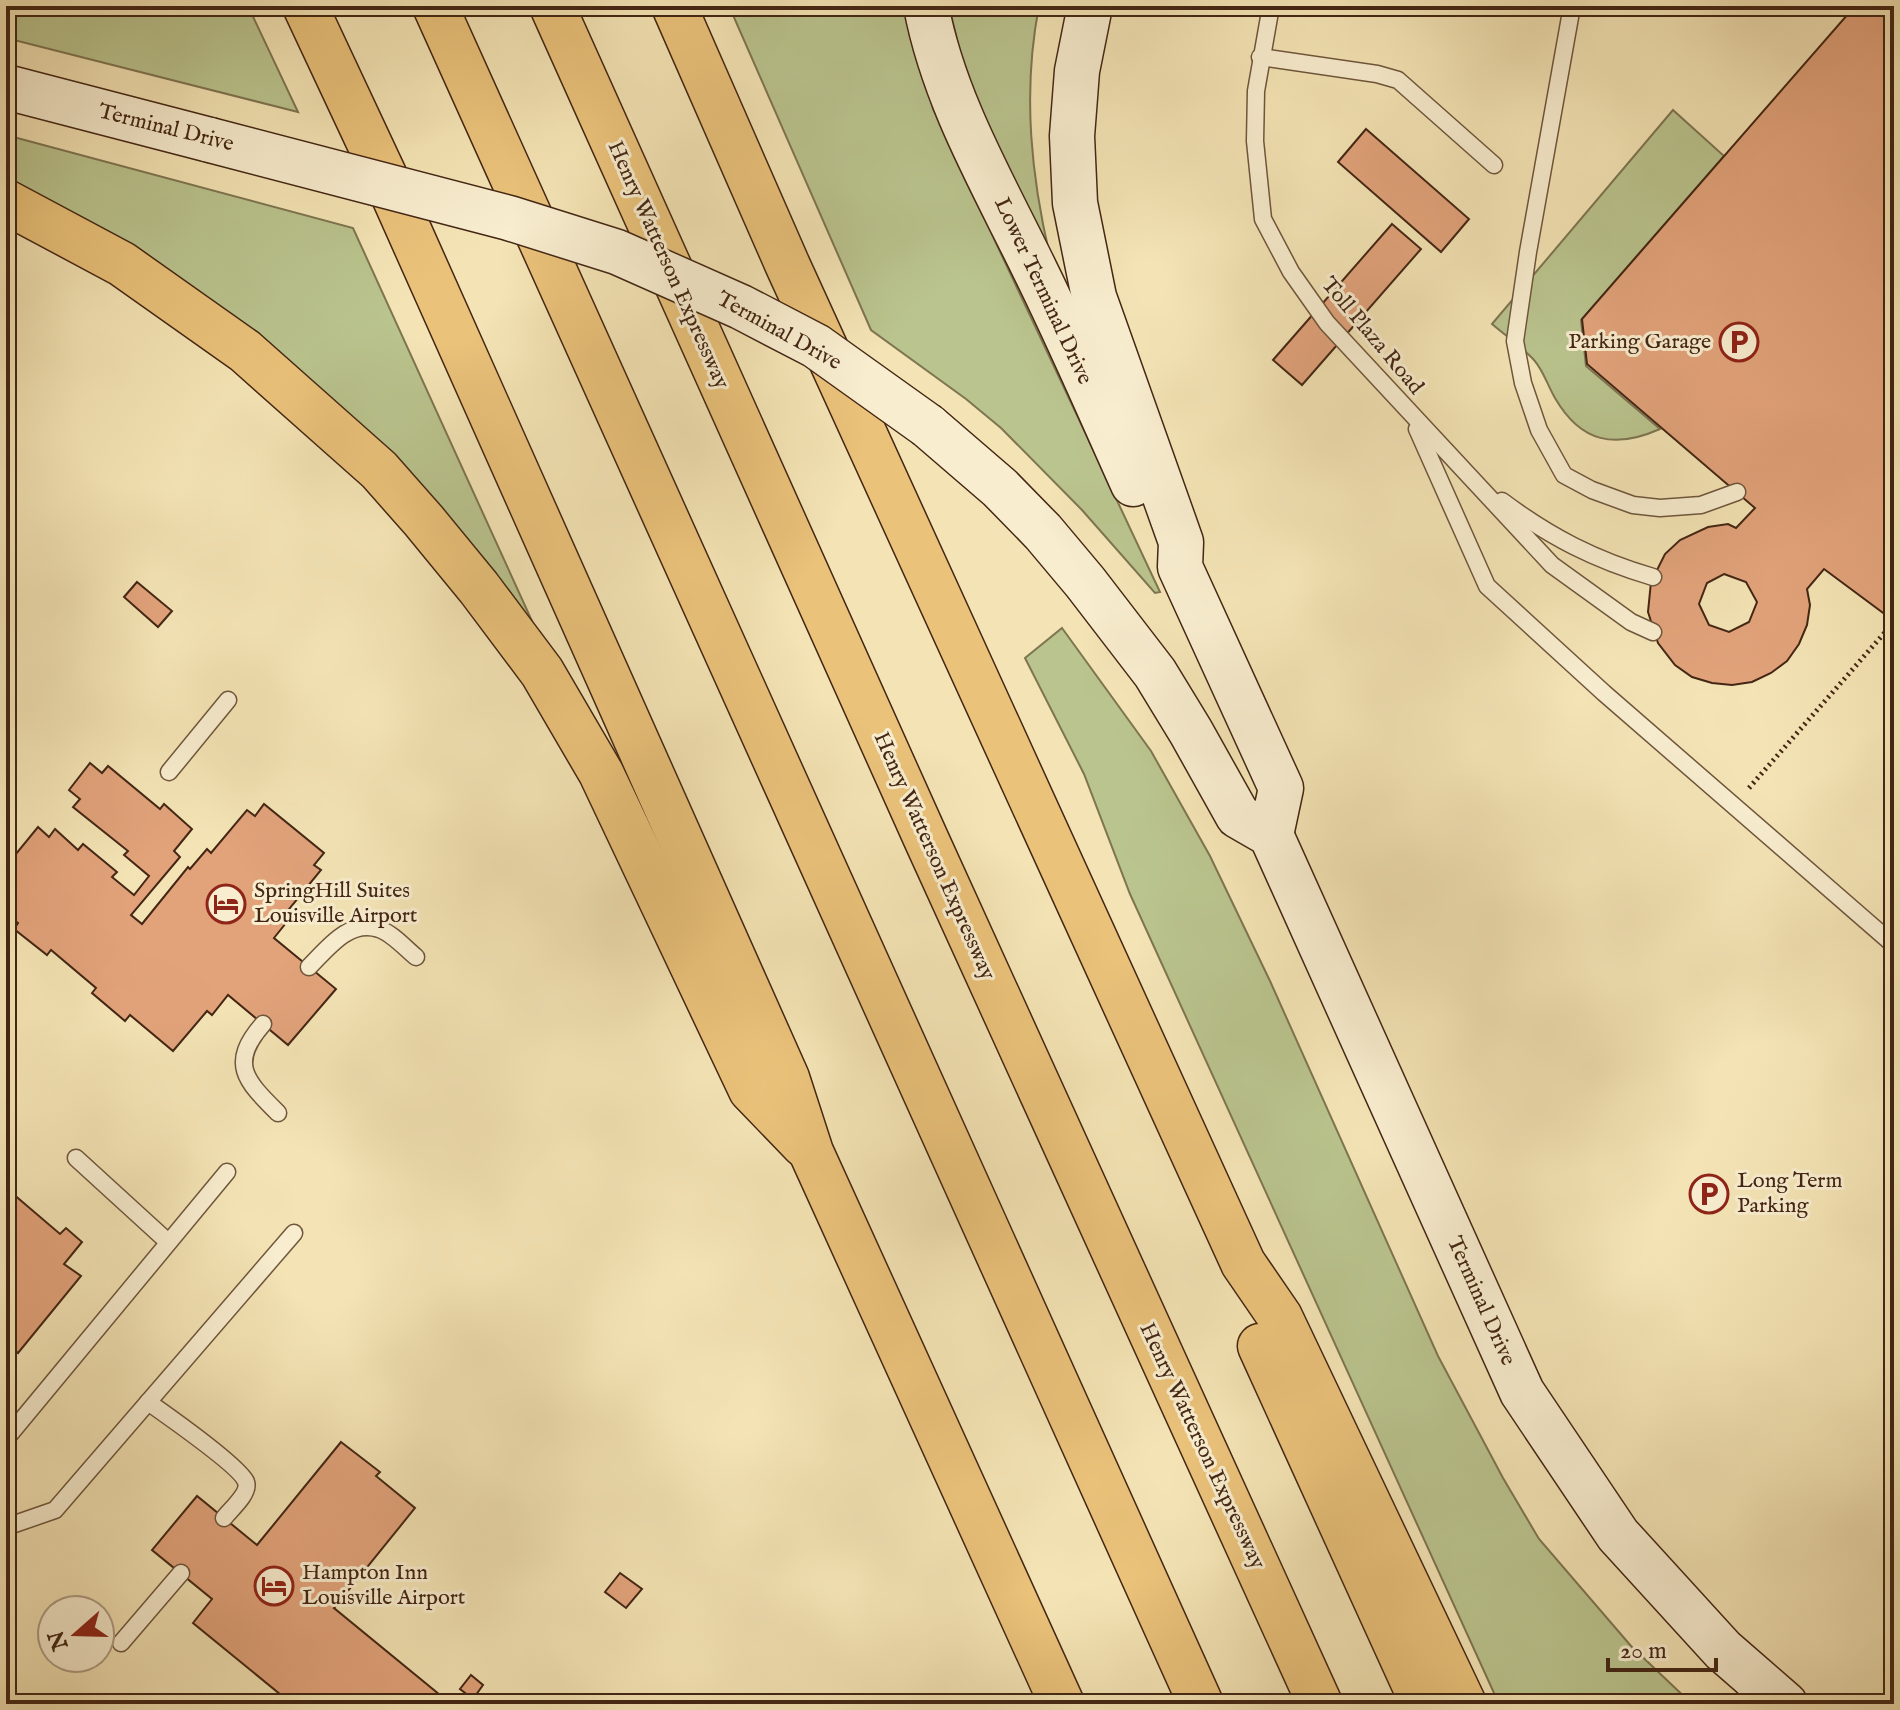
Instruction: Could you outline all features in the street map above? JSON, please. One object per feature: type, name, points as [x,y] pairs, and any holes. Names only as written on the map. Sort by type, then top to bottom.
[{"type":"highway","points":[[305,6],[387,181],[787,1078],[811,1152],[1062,1704]]},
{"type":"highway","points":[[435,6],[1201,1704]]},
{"type":"highway","name":"Henry Watterson Expressway","points":[[552,6],[927,841],[1320,1704]]},
{"type":"highway","points":[[674,6],[788,266],[1243,1263],[1280,1317],[1464,1704]]},
{"type":"highway","points":[[6,202],[122,264],[245,351],[379,470],[424,521],[542,672],[601,773],[751,1090],[811,1152]]},
{"type":"highway","points":[[1243,1263],[1252,1328],[1423,1704]]},
{"type":"main road","name":"Lower Terminal Drive","points":[[926,6],[931,33],[964,128],[1042,284],[1163,550],[1180,567]]},
{"type":"main road","points":[[1090,6],[1077,71],[1072,136],[1075,203],[1094,297],[1181,542],[1180,567],[1281,788],[1271,835]]},
{"type":"main road","name":"Terminal Drive","points":[[6,87],[509,218],[617,252],[741,307],[816,346],[928,426],[1000,488],[1085,582],[1155,673],[1238,816],[1271,835],[1522,1392],[1618,1535],[1723,1650],[1785,1704]]},
{"type":"lane","name":"Toll Plaza Road","points":[[1271,6],[1256,91],[1255,141],[1263,219],[1291,272],[1327,323],[1466,473]]},
{"type":"lane","points":[[1572,6],[1515,341],[1531,407],[1539,430],[1564,475],[1592,490],[1633,505],[1660,508],[1701,505],[1737,492]]},
{"type":"lane","points":[[1260,57],[1377,74],[1398,80],[1494,165]]},
{"type":"lane","points":[[1412,417],[1487,586],[1604,693],[1894,945]]},
{"type":"lane","points":[[1466,473],[1537,527],[1609,564],[1653,577]]},
{"type":"lane","points":[[1466,473],[1552,565],[1631,622],[1653,632]]},
{"type":"lane","points":[[169,772],[228,700]]},
{"type":"lane","points":[[309,967],[338,937],[360,927],[381,929],[416,957]]},
{"type":"lane","points":[[263,1024],[248,1042],[242,1064],[250,1085],[278,1113]]},
{"type":"lane","points":[[76,1158],[168,1242]]},
{"type":"lane","points":[[6,1439],[227,1172]]},
{"type":"lane","points":[[6,1527],[55,1510],[294,1233]]},
{"type":"lane","points":[[148,1402],[216,1453],[247,1483],[246,1491],[224,1518]]},
{"type":"lane","points":[[121,1643],[181,1573]]},
{"type":"path","points":[[1746,792],[1894,622]]},
{"type":"green space","points":[[6,6],[248,6],[298,112],[6,38]]},
{"type":"green space","points":[[729,6],[908,6],[933,109],[1160,592],[1155,593],[1082,510],[1001,428],[871,330]]},
{"type":"green space","points":[[949,6],[1039,6],[1031,71],[1031,136],[1052,265],[976,101],[963,65]]},
{"type":"green space","points":[[1673,110],[1724,156],[1581,320],[1586,366],[1660,429],[1628,439],[1600,438],[1576,425],[1555,398],[1534,360],[1492,324]]},
{"type":"green space","points":[[6,135],[353,228],[532,621],[525,624],[467,547],[6,188]]},
{"type":"green space","points":[[1062,628],[1151,751],[1210,856],[1270,981],[1438,1356],[1503,1478],[1539,1539],[1631,1646],[1692,1704],[1499,1704],[1130,894],[1084,774],[1025,658]]},
{"type":"building","name":"Parking Garage","points":[[1855,6],[1894,6],[1894,621],[1824,569],[1807,589],[1810,605],[1807,625],[1799,644],[1787,661],[1771,673],[1752,682],[1732,685],[1692,677],[1675,665],[1658,643],[1648,612],[1651,582],[1665,554],[1680,540],[1708,527],[1728,524],[1736,528],[1755,508],[1587,364],[1582,319]],"holes":[[[1724,574],[1746,582],[1757,602],[1749,622],[1729,632],[1709,625],[1699,604],[1707,583]]]},
{"type":"building","points":[[1366,129],[1469,219],[1441,252],[1338,162]]},
{"type":"building","points":[[1392,224],[1421,249],[1302,385],[1273,360]]},
{"type":"building","points":[[137,582],[172,611],[158,627],[124,597]]},
{"type":"building","name":"SpringHill Suites Louisville Airport","points":[[90,763],[102,773],[108,766],[160,809],[164,804],[192,829],[174,851],[180,857],[131,915],[142,924],[188,867],[190,869],[207,849],[211,853],[247,810],[255,816],[264,804],[324,853],[314,865],[321,870],[285,914],[290,918],[274,938],[336,989],[288,1045],[228,995],[212,1015],[207,1011],[173,1051],[130,1015],[125,1021],[92,993],[96,988],[51,950],[47,955],[14,929],[18,923],[6,914],[6,866],[38,827],[49,837],[55,829],[78,850],[83,844],[117,872],[112,877],[134,895],[149,876],[124,855],[128,851],[73,807],[80,799],[69,790]]},
{"type":"building","points":[[12,1193],[60,1234],[66,1228],[82,1242],[64,1264],[81,1276],[18,1353],[6,1343],[6,1200]]},
{"type":"building","name":"Hampton Inn Louisville Airport","points":[[341,1442],[380,1472],[376,1476],[415,1508],[334,1608],[451,1704],[292,1704],[193,1623],[212,1599],[152,1550],[197,1496],[257,1545]]},
{"type":"building","points":[[620,1573],[642,1589],[626,1608],[605,1592]]},
{"type":"building","points":[[471,1675],[483,1685],[473,1699],[460,1689]]},
{"type":"place","name":"Parking Garage","points":[[1739,342]]},
{"type":"place","name":"SpringHill Suites Louisville Airport","points":[[226,904]]},
{"type":"place","name":"Long Term Parking","points":[[1709,1194]]},
{"type":"place","name":"Hampton Inn Louisville Airport","points":[[274,1586]]}]
